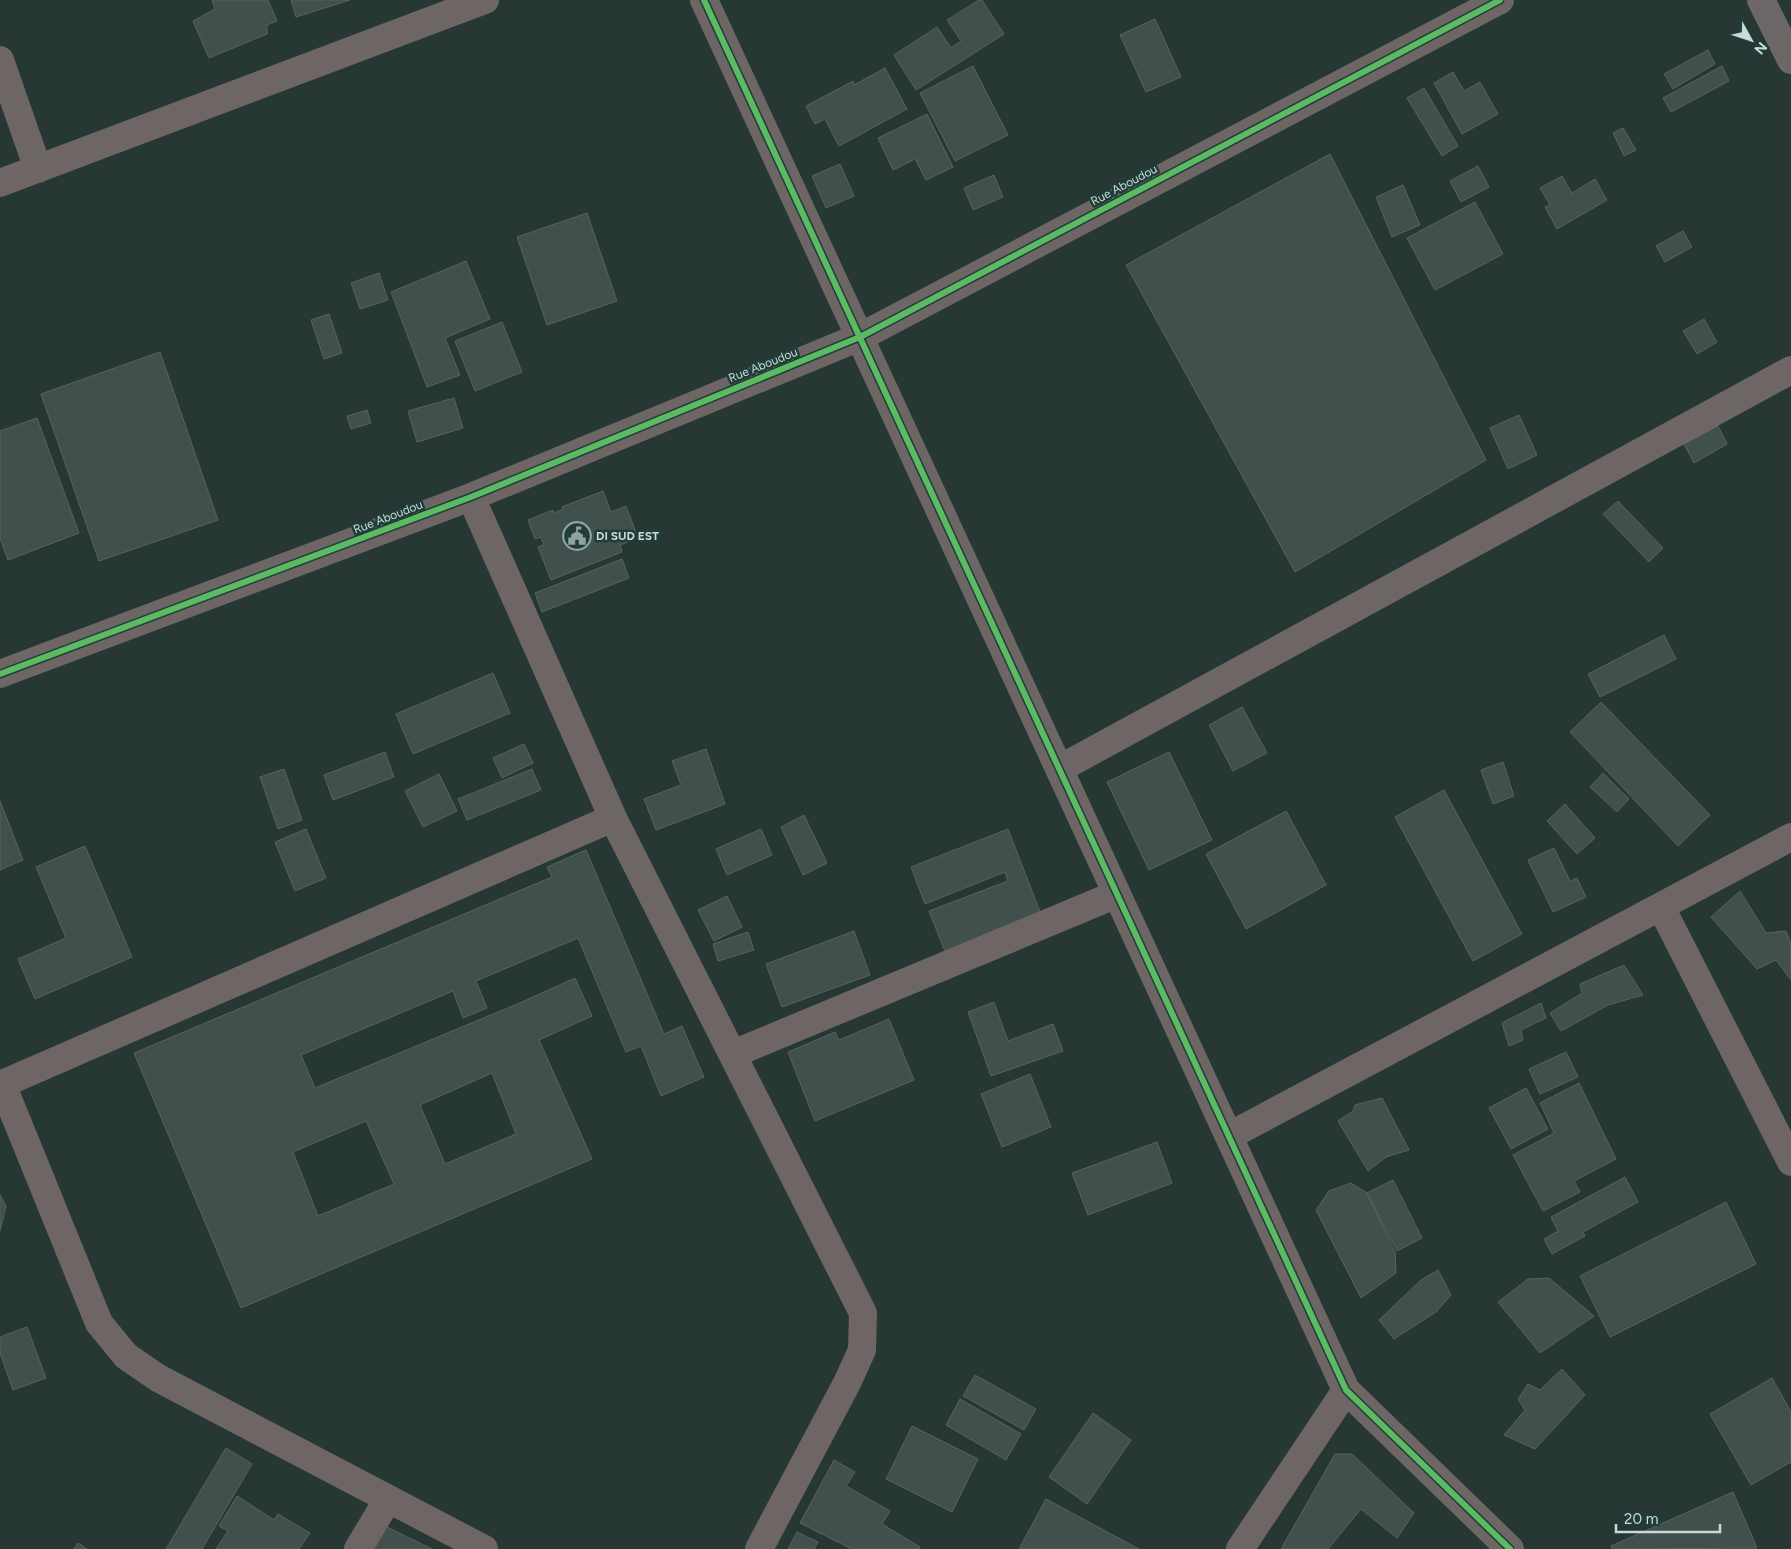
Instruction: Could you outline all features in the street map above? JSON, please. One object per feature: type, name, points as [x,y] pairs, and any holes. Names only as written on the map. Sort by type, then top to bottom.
[{"type":"main road","points":[[1761,0],[1791,60]]},
{"type":"street","points":[[0,183],[485,0]]},
{"type":"street","points":[[704,0],[1346,1390],[1510,1549]]},
{"type":"street","name":"Rue Aboudou","points":[[0,674],[471,497],[860,337],[1500,0]]},
{"type":"street","points":[[0,60],[38,169]]},
{"type":"street","points":[[1059,769],[1791,370]]},
{"type":"street","points":[[471,497],[613,818],[863,1313],[862,1350],[847,1383],[759,1549]]},
{"type":"street","points":[[484,1549],[158,1378],[126,1356],[99,1322],[1,1085],[613,818]]},
{"type":"street","points":[[1229,1136],[1791,837]]},
{"type":"street","points":[[733,1054],[1117,894]]},
{"type":"street","points":[[1661,907],[1791,1162]]},
{"type":"street","points":[[1240,1549],[1346,1390]]},
{"type":"street","points":[[358,1549],[388,1500]]},
{"type":"building","points":[[212,0],[268,0],[277,21],[267,25],[267,34],[209,58],[193,21],[215,9]]},
{"type":"building","points":[[291,0],[350,0],[296,17]]},
{"type":"building","points":[[982,0],[1004,34],[916,90],[894,55],[937,27],[951,48],[961,41],[947,20]]},
{"type":"building","points":[[1155,19],[1181,77],[1146,92],[1120,35]]},
{"type":"building","points":[[1708,50],[1715,64],[1673,89],[1664,74]]},
{"type":"building","points":[[973,66],[1008,135],[955,161],[920,93]]},
{"type":"building","points":[[1722,66],[1729,81],[1671,112],[1663,98]]},
{"type":"building","points":[[885,68],[907,109],[839,146],[825,119],[815,124],[806,106],[853,81],[854,85]]},
{"type":"building","points":[[1453,72],[1464,91],[1480,82],[1498,114],[1462,134],[1434,83]]},
{"type":"building","points":[[1424,88],[1458,146],[1442,156],[1407,98]]},
{"type":"building","points":[[927,114],[953,167],[926,180],[915,159],[893,170],[878,138]]},
{"type":"building","points":[[1623,128],[1636,150],[1624,156],[1613,133]]},
{"type":"building","points":[[1330,154],[1486,460],[1295,572],[1126,265]]},
{"type":"building","points":[[840,164],[854,196],[826,208],[812,176]]},
{"type":"building","points":[[1478,166],[1489,187],[1461,202],[1450,181]]},
{"type":"building","points":[[994,175],[1003,197],[973,210],[964,188]]},
{"type":"building","points":[[1562,176],[1572,193],[1595,179],[1607,200],[1557,229],[1545,207],[1550,205],[1540,188]]},
{"type":"building","points":[[1403,185],[1420,225],[1392,237],[1376,197]]},
{"type":"building","points":[[1475,202],[1503,254],[1435,290],[1407,238]]},
{"type":"building","points":[[587,213],[617,301],[547,325],[517,237]]},
{"type":"building","points":[[1683,231],[1692,247],[1665,262],[1656,246]]},
{"type":"building","points":[[466,261],[490,319],[445,338],[460,375],[427,387],[391,292]]},
{"type":"building","points":[[379,273],[388,300],[360,309],[351,283]]},
{"type":"building","points":[[329,314],[342,353],[324,359],[311,320]]},
{"type":"building","points":[[1704,319],[1717,342],[1697,354],[1683,331]]},
{"type":"building","points":[[502,322],[522,372],[475,391],[455,341]]},
{"type":"building","points":[[160,352],[218,520],[99,561],[41,394]]},
{"type":"building","points":[[454,398],[463,428],[417,442],[408,411]]},
{"type":"building","points":[[367,410],[371,423],[351,429],[347,416]]},
{"type":"building","points":[[1519,415],[1537,455],[1508,469],[1490,428]]},
{"type":"building","points":[[37,418],[79,533],[8,560],[0,538],[0,431]]},
{"type":"building","points":[[1718,426],[1727,444],[1694,463],[1684,444]]},
{"type":"building","points":[[603,491],[611,512],[626,506],[638,538],[620,545],[622,552],[551,580],[538,547],[544,545],[541,537],[535,539],[528,520],[553,510],[554,513],[563,509],[562,507]]},
{"type":"building","points":[[1618,501],[1663,548],[1649,562],[1603,514]]},
{"type":"building","points":[[622,559],[629,578],[542,612],[535,593]]},
{"type":"building","points":[[1664,635],[1676,659],[1600,697],[1588,674]]},
{"type":"building","points":[[493,673],[510,713],[413,754],[396,714]]},
{"type":"building","points":[[1601,702],[1710,815],[1678,846],[1570,732]]},
{"type":"building","points":[[1242,707],[1267,753],[1233,771],[1209,725]]},
{"type":"building","points":[[524,744],[533,763],[502,778],[493,758]]},
{"type":"building","points":[[706,749],[725,804],[656,830],[644,799],[681,785],[672,761]]},
{"type":"building","points":[[385,752],[394,777],[333,800],[324,775]]},
{"type":"building","points":[[1169,752],[1212,840],[1149,870],[1107,782]]},
{"type":"building","points":[[1503,762],[1514,796],[1493,804],[1481,770]]},
{"type":"building","points":[[284,769],[302,820],[278,829],[260,777]]},
{"type":"building","points":[[532,769],[541,790],[467,820],[458,799]]},
{"type":"building","points":[[1603,773],[1629,799],[1617,812],[1590,787]]},
{"type":"building","points":[[439,774],[457,811],[423,827],[405,791]]},
{"type":"building","points":[[1444,790],[1522,934],[1473,961],[1395,817]]},
{"type":"building","points":[[0,801],[23,860],[0,870]]},
{"type":"building","points":[[1565,804],[1595,838],[1577,854],[1547,821]]},
{"type":"building","points":[[1286,811],[1326,885],[1246,929],[1206,854]]},
{"type":"building","points":[[804,815],[827,863],[803,875],[781,827]]},
{"type":"building","points":[[306,829],[326,878],[295,891],[275,842]]},
{"type":"building","points":[[761,829],[772,855],[727,875],[716,849]]},
{"type":"building","points":[[1008,829],[1042,917],[946,954],[929,911],[1008,881],[1005,872],[925,904],[911,867]]},
{"type":"building","points":[[85,846],[132,957],[35,999],[18,959],[66,938],[36,867]]},
{"type":"building","points":[[1554,848],[1570,881],[1577,878],[1586,897],[1553,912],[1528,860]]},
{"type":"building","points":[[586,850],[664,1034],[682,1026],[704,1077],[661,1096],[641,1046],[626,1052],[578,938],[476,981],[487,1008],[463,1018],[453,991],[301,1055],[315,1088],[575,978],[592,1016],[539,1040],[592,1159],[241,1308],[134,1053],[552,877],[547,867]],"holes":[[[492,1073],[516,1134],[445,1164],[420,1105]],[[366,1121],[394,1184],[318,1216],[293,1152]]]},
{"type":"building","points":[[1740,891],[1766,933],[1786,931],[1791,943],[1791,980],[1776,960],[1757,969],[1711,917]]},
{"type":"building","points":[[727,896],[742,927],[714,941],[698,910]]},
{"type":"building","points":[[854,931],[870,975],[782,1007],[766,964]]},
{"type":"building","points":[[748,932],[754,950],[718,961],[713,944]]},
{"type":"building","points":[[1624,965],[1643,995],[1608,1005],[1561,1031],[1550,1013],[1582,993],[1580,984]]},
{"type":"building","points":[[994,1002],[1008,1041],[1053,1024],[1063,1051],[991,1076],[968,1012]]},
{"type":"building","points":[[1541,1003],[1546,1018],[1521,1030],[1523,1040],[1509,1046],[1502,1023]]},
{"type":"building","points":[[889,1019],[914,1080],[815,1121],[788,1052],[835,1032],[839,1040]]},
{"type":"building","points":[[1566,1052],[1578,1077],[1540,1094],[1529,1069]]},
{"type":"building","points":[[1030,1074],[1051,1127],[1002,1147],[981,1094]]},
{"type":"building","points":[[1579,1083],[1616,1159],[1574,1181],[1580,1192],[1543,1211],[1513,1155],[1554,1133],[1540,1103]]},
{"type":"building","points":[[1526,1088],[1548,1129],[1511,1149],[1489,1108]]},
{"type":"building","points":[[1382,1098],[1409,1150],[1386,1157],[1368,1171],[1338,1121],[1353,1111],[1355,1105]]},
{"type":"building","points":[[1157,1142],[1172,1183],[1088,1215],[1072,1173]]},
{"type":"building","points":[[1625,1177],[1638,1202],[1583,1232],[1585,1236],[1552,1254],[1544,1239],[1558,1231],[1551,1217]]},
{"type":"building","points":[[1393,1180],[1422,1238],[1397,1251],[1367,1193]]},
{"type":"building","points":[[1351,1183],[1367,1193],[1395,1252],[1396,1273],[1361,1298],[1316,1210],[1329,1191]]},
{"type":"building","points":[[0,1195],[6,1206],[0,1231]]},
{"type":"building","points":[[1726,1202],[1756,1264],[1610,1337],[1580,1276]]},
{"type":"building","points":[[1438,1270],[1451,1295],[1436,1312],[1394,1339],[1379,1320],[1421,1280]]},
{"type":"building","points":[[1549,1278],[1594,1316],[1540,1353],[1498,1302],[1528,1279]]},
{"type":"building","points":[[27,1327],[46,1378],[13,1390],[0,1353],[0,1337]]},
{"type":"building","points":[[1562,1369],[1585,1395],[1535,1449],[1504,1435],[1525,1410],[1518,1399],[1528,1384],[1540,1390]]},
{"type":"building","points":[[975,1375],[1036,1409],[1024,1430],[963,1396]]},
{"type":"building","points":[[1772,1378],[1791,1412],[1791,1462],[1751,1485],[1710,1414]]},
{"type":"building","points":[[960,1399],[1021,1434],[1006,1460],[946,1425]]},
{"type":"building","points":[[1093,1413],[1131,1440],[1087,1504],[1049,1477]]},
{"type":"building","points":[[912,1426],[978,1459],[952,1512],[886,1479]]},
{"type":"building","points":[[226,1448],[252,1464],[202,1549],[166,1549]]},
{"type":"building","points":[[1335,1454],[1352,1454],[1414,1513],[1397,1538],[1361,1509],[1328,1549],[1281,1549]]},
{"type":"building","points":[[834,1460],[855,1472],[846,1486],[890,1511],[882,1524],[920,1547],[919,1549],[852,1549],[800,1523]]},
{"type":"building","points":[[1733,1492],[1757,1548],[1612,1549],[1611,1546]]},
{"type":"building","points":[[237,1496],[274,1520],[278,1514],[310,1533],[299,1549],[216,1549],[228,1531],[219,1526]]},
{"type":"building","points":[[1046,1499],[1139,1549],[1019,1549]]},
{"type":"building","points":[[385,1526],[432,1549],[367,1549]]},
{"type":"building","points":[[797,1532],[818,1542],[814,1549],[788,1549]]},
{"type":"building","points":[[78,1543],[87,1549],[74,1549]]},
{"type":"cycle path","points":[[704,0],[1346,1390],[1510,1549]]},
{"type":"cycle path","points":[[0,674],[471,497],[860,337],[1500,0]]},
{"type":"place","name":"DI SUD EST","points":[[577,536]]}]
